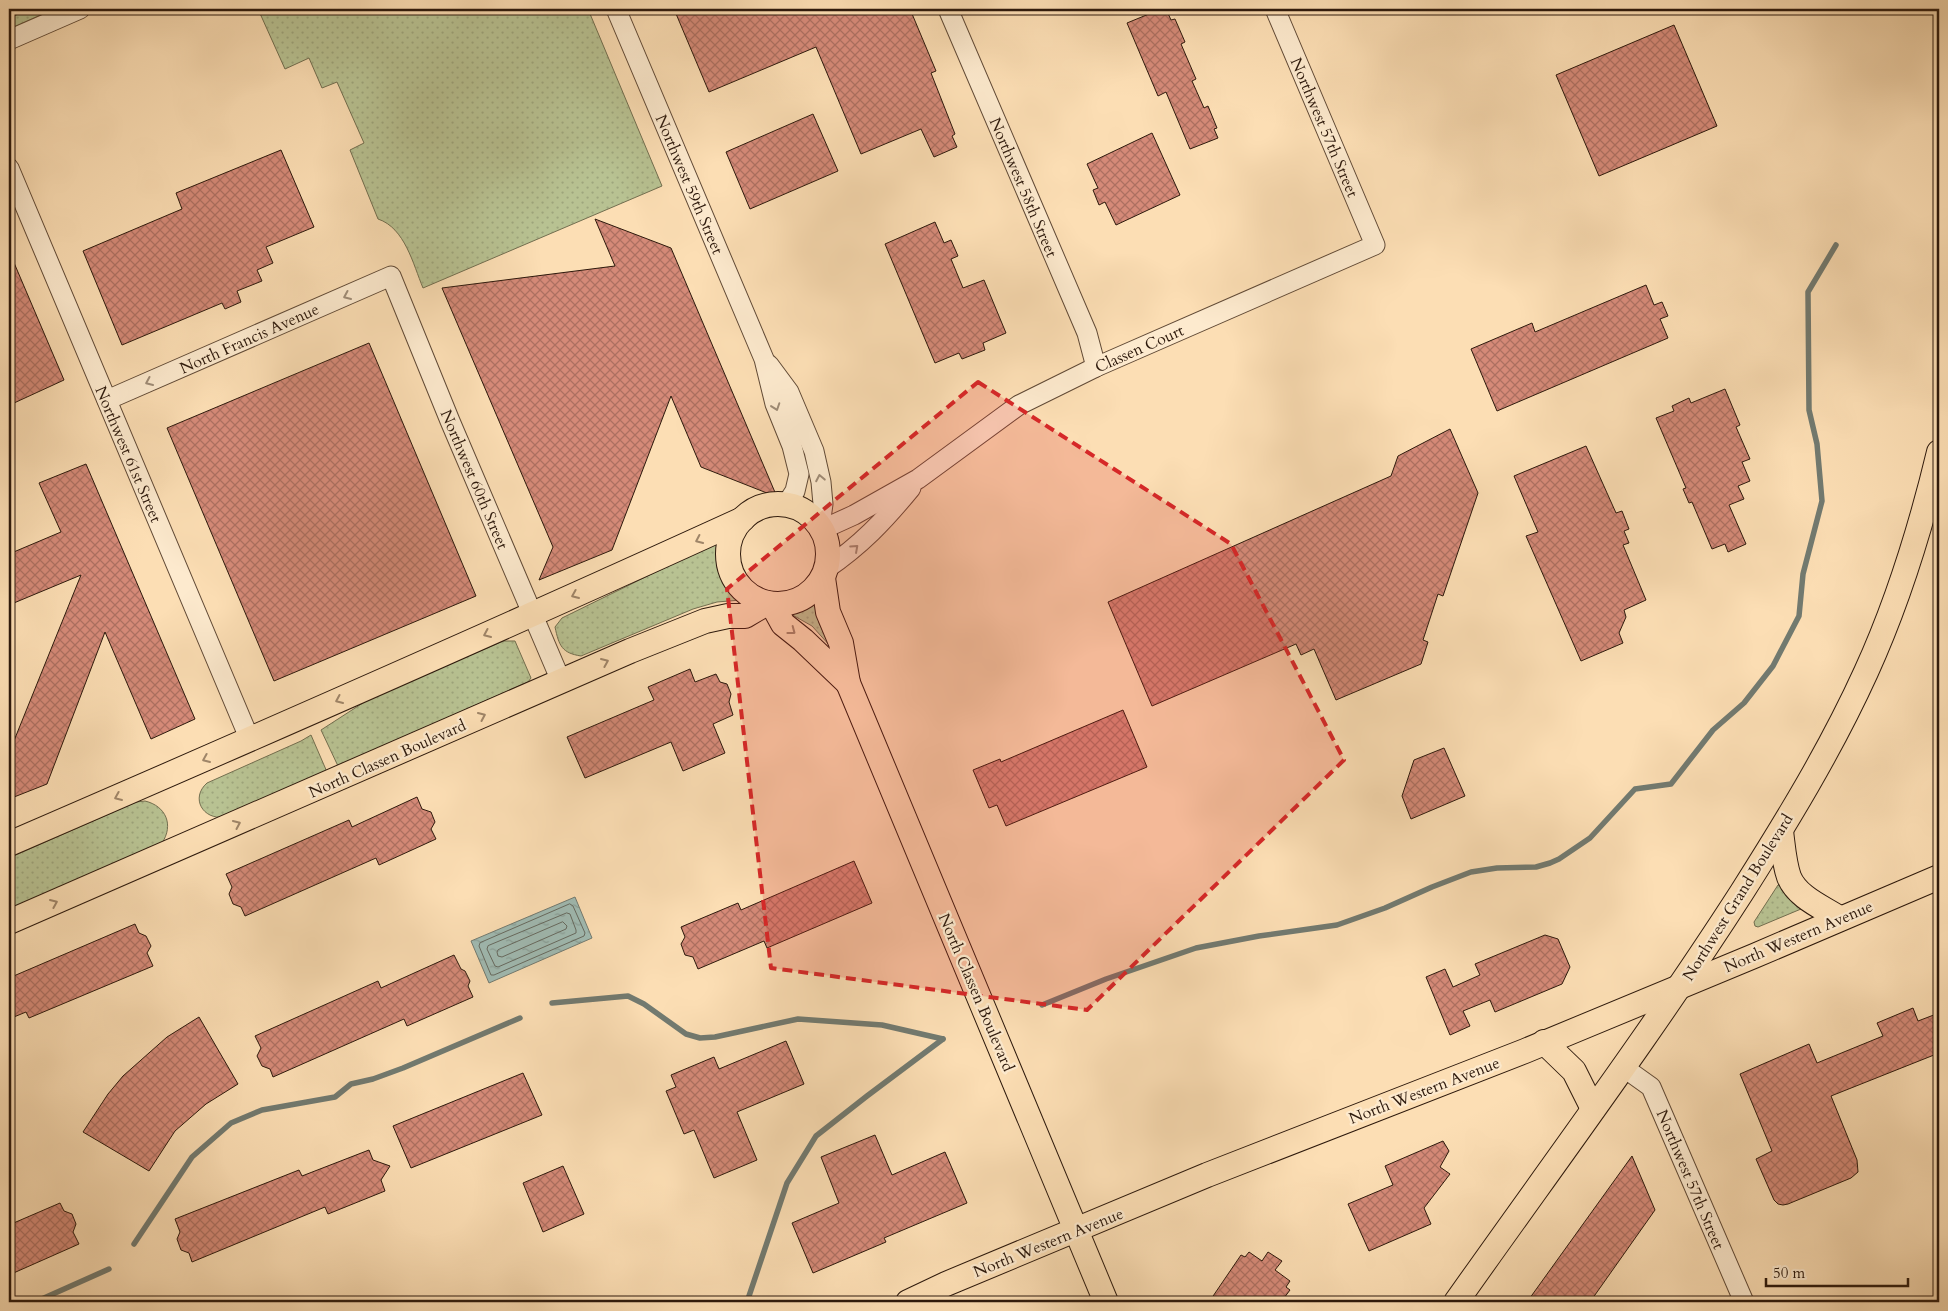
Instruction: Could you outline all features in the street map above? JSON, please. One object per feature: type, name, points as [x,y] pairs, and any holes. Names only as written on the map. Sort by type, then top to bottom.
[{"type":"main road","name":"Northwest Grand Boulevard","points":[[1456,1302],[1681,985],[1781,831],[1841,724],[1884,630],[1923,519],[1939,452]]},
{"type":"main road","points":[[9,844],[250,740],[618,577],[743,519],[763,507],[786,505],[805,512],[820,528]]},
{"type":"main road","points":[[743,519],[735,530],[730,542],[728,555],[731,568],[736,580],[744,591],[755,598],[770,603]]},
{"type":"main road","name":"North Classen Boulevard","points":[[820,528],[826,538],[828,552],[824,573],[828,612],[841,643],[848,683],[1106,1302]]},
{"type":"main road","name":"North Classen Boulevard","points":[[9,922],[202,840],[561,681],[706,621],[728,616],[745,616],[770,603],[793,602],[805,597],[815,589],[824,573]]},
{"type":"main road","name":"North Classen Boulevard","points":[[770,603],[783,624],[803,640],[848,683]]},
{"type":"main road","points":[[1781,831],[1789,877],[1795,886],[1805,897],[1839,918]]},
{"type":"main road","name":"North Western Avenue","points":[[908,1302],[946,1284],[1244,1161],[1754,956],[1939,876]]},
{"type":"main road","points":[[1544,1042],[1574,1071],[1593,1109]]},
{"type":"street","points":[[9,40],[80,9]]},
{"type":"street","name":"Northwest 59th Street","points":[[616,9],[764,359],[775,404],[792,446],[799,474],[795,491],[786,505]]},
{"type":"street","name":"Northwest 58th Street","points":[[948,9],[1088,333],[1096,367]]},
{"type":"street","name":"Northwest 57th Street","points":[[1275,9],[1375,245]]},
{"type":"street","name":"Northwest 61st Street","points":[[9,168],[250,740]]},
{"type":"street","name":"Classen Court","points":[[820,528],[854,516],[918,479],[1019,405],[1096,367],[1375,245]]},
{"type":"street","name":"North Francis Avenue","points":[[107,400],[391,276]]},
{"type":"street","name":"Northwest 60th Street","points":[[391,276],[561,681]]},
{"type":"street","name":"Northwest 59th Street","points":[[764,359],[789,392],[814,451],[821,482],[823,504],[820,528]]},
{"type":"street","name":"Classen Court","points":[[824,573],[850,553],[882,524],[918,479]]},
{"type":"street","name":"Northwest 57th Street","points":[[1623,1067],[1651,1087],[1744,1302]]},
{"type":"highlighted area","points":[[978,382],[1231,544],[1344,760],[1087,1010],[771,968],[727,589]]},
{"type":"green space","points":[[31,9],[54,9],[9,29],[9,18]]},
{"type":"green space","points":[[258,9],[588,9],[662,186],[423,288],[401,238],[395,230],[378,219],[350,150],[364,143],[337,82],[322,88],[309,58],[285,69]]},
{"type":"green space","points":[[721,540],[719,557],[722,573],[730,588],[741,600],[717,602],[693,609],[581,656],[569,653],[562,648],[555,627],[562,618]]},
{"type":"green space","points":[[815,601],[819,623],[831,647],[812,626],[789,613],[802,609]]},
{"type":"green space","points":[[503,641],[515,641],[531,678],[528,682],[338,766],[321,730],[369,699]]},
{"type":"green space","points":[[311,735],[327,772],[224,817],[210,815],[201,807],[200,795],[207,783]]},
{"type":"green space","points":[[145,801],[158,807],[166,817],[167,830],[162,843],[17,908],[9,908],[9,858],[136,802]]},
{"type":"green space","points":[[1782,884],[1802,905],[1801,909],[1758,927],[1755,926],[1754,922],[1778,885]]},
{"type":"water","points":[[575,897],[592,938],[489,983],[471,941]]},
{"type":"building","points":[[674,9],[910,9],[936,71],[931,73],[955,134],[952,136],[957,147],[934,157],[921,129],[861,154],[816,47],[709,92]]},
{"type":"building","points":[[1161,9],[1166,9],[1171,20],[1175,19],[1185,42],[1181,44],[1196,79],[1192,81],[1204,108],[1208,106],[1217,128],[1214,129],[1218,138],[1190,149],[1166,92],[1158,96],[1127,23]]},
{"type":"building","points":[[1674,25],[1717,126],[1599,176],[1556,75]]},
{"type":"building","points":[[813,114],[838,171],[750,209],[726,152]]},
{"type":"building","points":[[1152,133],[1180,195],[1116,225],[1105,202],[1099,205],[1093,190],[1098,188],[1087,164]]},
{"type":"building","points":[[281,150],[314,227],[266,247],[273,263],[257,270],[262,281],[237,291],[241,302],[225,309],[222,303],[122,345],[83,251],[182,209],[176,193]]},
{"type":"building","points":[[595,219],[671,248],[777,497],[701,467],[671,396],[612,550],[539,580],[553,547],[442,288],[615,266]]},
{"type":"building","points":[[935,222],[944,243],[951,240],[958,256],[951,259],[963,288],[984,280],[1006,333],[983,343],[985,350],[962,359],[959,353],[935,363],[885,244]]},
{"type":"building","points":[[9,251],[64,380],[14,403],[9,385]]},
{"type":"building","points":[[1646,285],[1654,305],[1662,302],[1668,316],[1660,319],[1668,338],[1497,411],[1471,349],[1532,323],[1535,332]]},
{"type":"building","points":[[369,343],[476,596],[274,681],[167,428]]},
{"type":"building","points":[[1725,389],[1740,425],[1736,427],[1750,459],[1742,462],[1750,481],[1738,486],[1744,499],[1729,505],[1746,544],[1728,552],[1725,544],[1712,549],[1692,502],[1689,503],[1683,489],[1686,488],[1656,418],[1674,411],[1672,406],[1689,398],[1691,403]]},
{"type":"building","points":[[1450,429],[1478,493],[1443,596],[1438,594],[1423,640],[1428,642],[1421,664],[1336,700],[1314,649],[1301,655],[1296,644],[1152,706],[1108,602],[1391,476],[1398,456]]},
{"type":"building","points":[[1586,446],[1616,513],[1622,511],[1629,529],[1624,531],[1629,543],[1623,545],[1646,600],[1624,610],[1626,617],[1619,633],[1623,643],[1581,661],[1526,536],[1538,532],[1514,476]]},
{"type":"building","points":[[86,464],[195,719],[151,739],[105,632],[47,784],[9,799],[9,753],[81,575],[9,605],[9,554],[61,532],[39,483]]},
{"type":"building","points":[[690,669],[695,682],[716,674],[720,682],[727,684],[731,694],[729,702],[733,715],[713,724],[725,753],[683,771],[671,742],[585,778],[567,737],[654,700],[648,687]]},
{"type":"building","points":[[1123,710],[1147,767],[1006,826],[997,805],[989,808],[973,770],[1000,759],[1001,762]]},
{"type":"building","points":[[1444,748],[1465,796],[1411,819],[1402,796],[1414,760]]},
{"type":"building","points":[[417,797],[422,809],[431,812],[435,822],[431,829],[436,839],[379,865],[376,858],[245,916],[241,907],[233,904],[229,894],[232,887],[226,874],[349,820],[352,827]]},
{"type":"building","points":[[854,861],[872,903],[767,948],[764,941],[698,969],[693,957],[685,955],[681,944],[685,937],[681,927],[738,903],[741,910]]},
{"type":"building","points":[[135,924],[139,933],[146,936],[151,946],[147,953],[153,966],[29,1018],[26,1012],[9,1019],[9,978]]},
{"type":"building","points":[[1545,935],[1558,939],[1570,967],[1562,984],[1495,1012],[1490,1000],[1463,1011],[1470,1026],[1450,1035],[1426,977],[1445,969],[1453,987],[1480,975],[1475,964]]},
{"type":"building","points":[[454,955],[470,981],[468,986],[473,997],[407,1026],[404,1019],[273,1077],[270,1069],[262,1066],[257,1056],[261,1048],[255,1036],[378,981],[381,988]]},
{"type":"building","points":[[1913,1008],[1918,1021],[1939,1013],[1939,1053],[1831,1096],[1857,1160],[1858,1172],[1851,1178],[1788,1204],[1778,1204],[1774,1200],[1756,1159],[1772,1151],[1740,1074],[1809,1044],[1817,1063],[1883,1036],[1877,1023]]},
{"type":"building","points":[[199,1017],[238,1084],[206,1104],[175,1131],[149,1171],[83,1132],[108,1094],[123,1076],[167,1037]]},
{"type":"building","points":[[786,1041],[804,1084],[737,1112],[757,1160],[714,1178],[694,1130],[684,1134],[666,1091],[676,1087],[671,1075],[714,1057],[719,1069]]},
{"type":"building","points":[[523,1073],[542,1115],[411,1168],[393,1126]]},
{"type":"building","points":[[875,1135],[892,1175],[945,1152],[967,1203],[884,1238],[886,1242],[813,1273],[792,1223],[839,1203],[821,1157]]},
{"type":"building","points":[[1443,1141],[1449,1151],[1440,1167],[1450,1174],[1424,1208],[1431,1224],[1369,1251],[1348,1204],[1393,1185],[1385,1166]]},
{"type":"building","points":[[369,1150],[373,1160],[390,1166],[381,1180],[385,1191],[328,1214],[325,1207],[192,1262],[189,1253],[181,1250],[177,1239],[180,1232],[175,1219],[299,1170],[302,1176]]},
{"type":"building","points":[[1632,1156],[1655,1210],[1590,1302],[1527,1302]]},
{"type":"building","points":[[563,1166],[584,1214],[543,1232],[523,1183]]},
{"type":"building","points":[[60,1203],[64,1211],[72,1214],[76,1224],[73,1232],[79,1244],[9,1275],[9,1225]]},
{"type":"building","points":[[1249,1252],[1262,1261],[1268,1252],[1282,1261],[1275,1270],[1290,1281],[1286,1287],[1290,1290],[1281,1302],[1209,1302],[1241,1255],[1245,1257]]},
{"type":"waterway","points":[[1042,1005],[1106,979],[1196,948],[1259,936],[1337,925],[1385,908],[1471,872],[1497,868],[1536,867],[1550,863],[1590,838],[1635,789],[1671,784],[1713,730],[1744,703],[1773,666],[1799,616],[1803,574],[1822,501],[1817,444],[1809,410],[1808,292],[1836,245]]},
{"type":"waterway","points":[[552,1003],[628,996],[644,1004],[686,1034],[700,1038],[715,1037],[798,1019],[882,1025],[943,1039]]},
{"type":"waterway","points":[[134,1244],[192,1157],[231,1123],[262,1110],[335,1097],[351,1084],[373,1079],[403,1068],[520,1018]]},
{"type":"waterway","points":[[747,1302],[787,1183],[816,1136],[943,1039]]},
{"type":"waterway","points":[[35,1302],[109,1269]]}]
